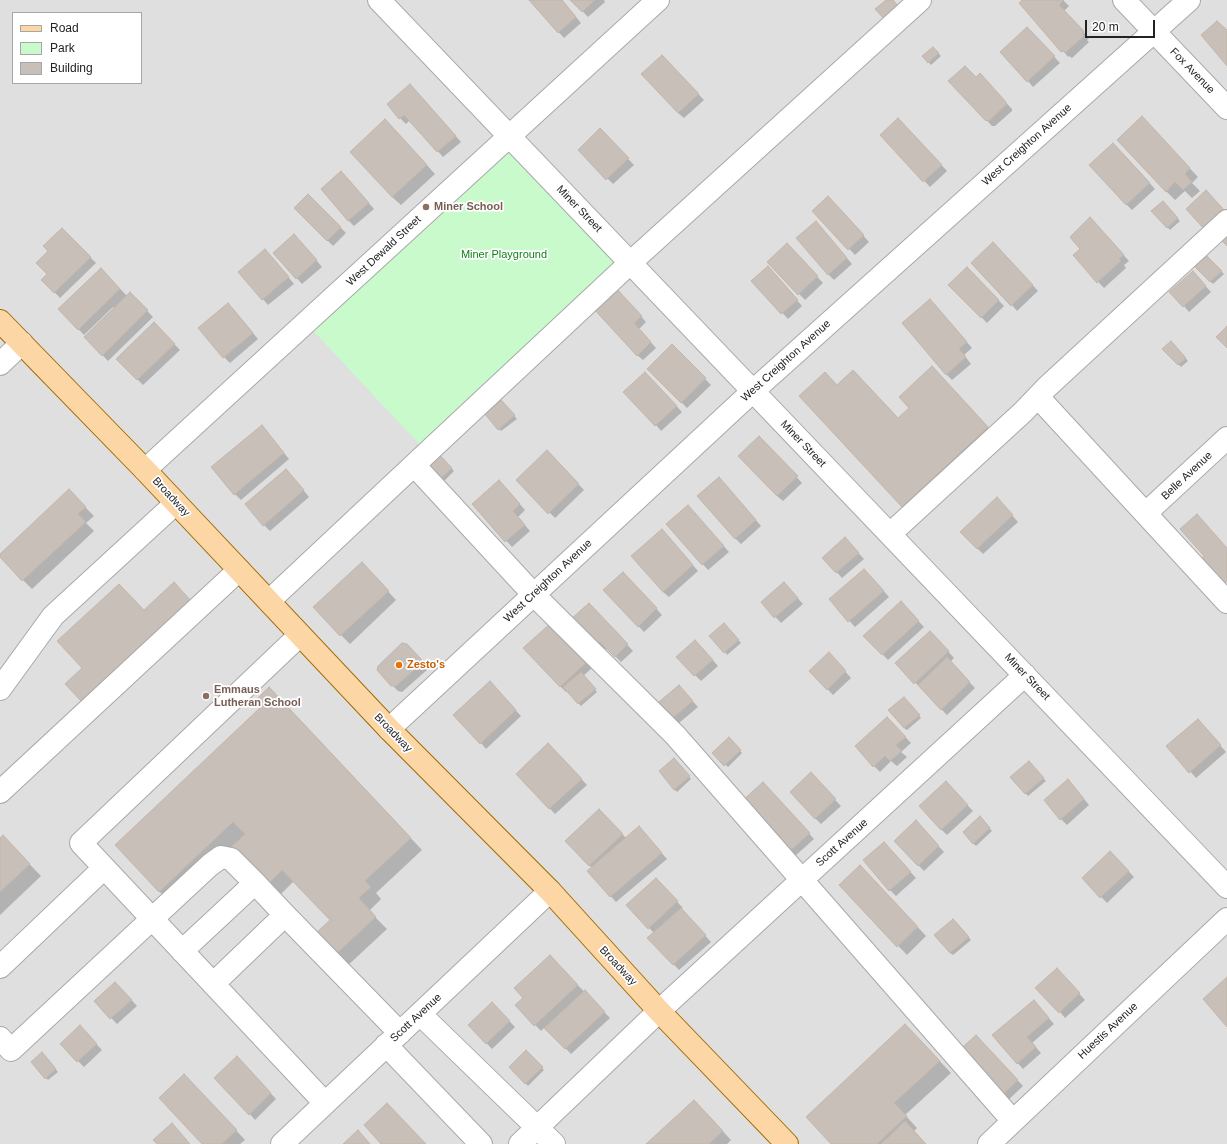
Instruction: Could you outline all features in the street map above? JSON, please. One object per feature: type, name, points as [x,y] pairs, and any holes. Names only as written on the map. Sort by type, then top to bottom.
[{"type":"main road","name":"Broadway","points":[[0,321],[145,470],[389,729],[550,892],[659,1011],[787,1144]]},
{"type":"street","name":"Miner Street","points":[[378,0],[1227,887]]},
{"type":"street","name":"West Dewald Street","points":[[145,470],[658,0]]},
{"type":"street","points":[[269,601],[630,263],[920,0]]},
{"type":"street","name":"Fox Avenue","points":[[1124,0],[1227,108]]},
{"type":"street","name":"West Creighton Avenue","points":[[389,729],[753,392],[1189,0]]},
{"type":"street","points":[[890,534],[1227,221]]},
{"type":"street","points":[[0,364],[22,343]]},
{"type":"street","points":[[1038,397],[1227,602]]},
{"type":"street","name":"Belle Avenue","points":[[1146,513],[1227,438]]},
{"type":"street","points":[[414,465],[534,595],[674,736],[1013,1121]]},
{"type":"street","points":[[0,689],[53,616],[176,503]]},
{"type":"street","points":[[0,792],[239,570]]},
{"type":"street","points":[[300,634],[81,843],[325,1103]]},
{"type":"street","name":"Scott Avenue","points":[[520,1144],[538,1129],[659,1011],[1025,675]]},
{"type":"street","points":[[0,1038],[11,1050],[210,865],[221,857],[231,859],[285,915],[393,1039],[481,1144]]},
{"type":"street","points":[[0,967],[104,868]]},
{"type":"street","points":[[182,950],[255,883]]},
{"type":"street","name":"Scott Avenue","points":[[282,1144],[550,892]]},
{"type":"street","points":[[213,984],[285,915]]},
{"type":"street","name":"Huestis Avenue","points":[[989,1144],[1227,919]]},
{"type":"street","points":[[420,1014],[554,1144]]},
{"type":"shaded area","points":[[0,0],[1227,0],[1227,1144],[0,1144]]},
{"type":"green space","name":"Miner Playground","points":[[509,137],[625,258],[420,445],[306,323]]},
{"type":"building","points":[[529,0],[562,0],[576,17],[558,33]]},
{"type":"building","points":[[570,0],[595,0],[582,12]]},
{"type":"building","points":[[886,0],[893,0],[900,8],[886,21],[875,9]]},
{"type":"building","points":[[1022,0],[1064,0],[1059,5],[1084,31],[1082,33],[1084,36],[1065,53],[1063,51],[1061,52],[1019,3]]},
{"type":"building","points":[[1217,21],[1227,30],[1227,66],[1201,35]]},
{"type":"building","points":[[1027,27],[1055,56],[1027,82],[1000,52]]},
{"type":"building","points":[[933,47],[939,53],[928,63],[922,56]]},
{"type":"building","points":[[662,55],[699,94],[678,113],[641,74]]},
{"type":"building","points":[[965,66],[976,77],[980,73],[1006,102],[1006,105],[989,121],[986,121],[948,81]]},
{"type":"building","points":[[410,84],[456,136],[437,152],[404,115],[399,119],[387,104]]},
{"type":"building","points":[[1142,116],[1190,168],[1185,174],[1192,182],[1183,190],[1175,182],[1166,192],[1117,140]]},
{"type":"building","points":[[898,118],[942,165],[923,182],[880,135]]},
{"type":"building","points":[[385,119],[427,165],[392,197],[350,152]]},
{"type":"building","points":[[600,128],[629,158],[606,180],[578,150]]},
{"type":"building","points":[[1113,143],[1150,183],[1126,205],[1089,165]]},
{"type":"building","points":[[341,171],[369,203],[348,221],[321,189]]},
{"type":"building","points":[[1206,190],[1225,211],[1205,230],[1186,209]]},
{"type":"building","points":[[308,194],[341,227],[327,241],[294,208]]},
{"type":"building","points":[[828,196],[864,235],[848,250],[812,211]]},
{"type":"building","points":[[1163,201],[1178,218],[1167,228],[1151,211]]},
{"type":"building","points":[[1090,217],[1124,255],[1119,259],[1121,261],[1097,283],[1073,255],[1080,249],[1070,237]]},
{"type":"building","points":[[816,221],[847,258],[828,275],[796,238]]},
{"type":"building","points":[[62,228],[91,257],[54,293],[41,280],[47,274],[36,263],[48,251],[43,246]]},
{"type":"building","points":[[1227,228],[1227,246],[1219,238]]},
{"type":"building","points":[[294,234],[317,260],[296,279],[273,253]]},
{"type":"building","points":[[993,242],[1033,285],[1011,306],[971,263]]},
{"type":"building","points":[[787,243],[818,276],[798,295],[767,262]]},
{"type":"building","points":[[265,249],[289,277],[262,300],[238,272]]},
{"type":"building","points":[[1206,255],[1222,271],[1210,282],[1194,266]]},
{"type":"building","points":[[768,266],[798,300],[781,314],[751,281]]},
{"type":"building","points":[[967,267],[999,300],[981,318],[948,285]]},
{"type":"building","points":[[101,268],[120,289],[78,330],[58,309]]},
{"type":"building","points":[[1193,271],[1206,286],[1183,307],[1169,292]]},
{"type":"building","points":[[615,287],[642,316],[634,323],[651,342],[637,356],[593,308]]},
{"type":"building","points":[[130,292],[148,310],[102,356],[84,337]]},
{"type":"building","points":[[930,299],[967,342],[959,349],[966,357],[946,375],[902,323]]},
{"type":"building","points":[[228,303],[253,333],[223,358],[198,328]]},
{"type":"building","points":[[154,322],[175,344],[137,380],[116,359]]},
{"type":"building","points":[[1227,326],[1227,348],[1216,337]]},
{"type":"building","points":[[1171,341],[1186,358],[1178,365],[1162,349]]},
{"type":"building","points":[[672,344],[706,378],[681,403],[647,369]]},
{"type":"building","points":[[932,366],[988,427],[902,507],[799,396],[825,372],[837,385],[853,370],[898,418],[909,408],[899,397]]},
{"type":"building","points":[[645,372],[677,406],[655,426],[623,392]]},
{"type":"building","points":[[501,400],[515,415],[498,430],[485,414]]},
{"type":"building","points":[[262,425],[284,453],[234,495],[211,467]]},
{"type":"building","points":[[759,436],[798,476],[777,496],[738,456]]},
{"type":"building","points":[[435,450],[452,468],[435,484],[418,465]]},
{"type":"building","points":[[547,450],[579,484],[548,514],[516,480]]},
{"type":"building","points":[[286,469],[304,490],[263,526],[245,504]]},
{"type":"building","points":[[719,477],[756,520],[735,539],[697,496]]},
{"type":"building","points":[[499,480],[520,504],[513,511],[525,525],[505,542],[472,504]]},
{"type":"building","points":[[69,489],[86,507],[78,514],[86,522],[22,581],[0,557],[0,554]]},
{"type":"building","points":[[997,497],[1013,515],[977,549],[960,532]]},
{"type":"building","points":[[688,505],[724,546],[702,565],[666,524]]},
{"type":"building","points":[[1197,514],[1227,548],[1227,581],[1222,585],[1200,560],[1204,556],[1180,529]]},
{"type":"building","points":[[662,529],[693,565],[663,592],[631,556]]},
{"type":"building","points":[[845,537],[859,553],[836,573],[822,558]]},
{"type":"building","points":[[362,562],[389,591],[340,636],[313,607]]},
{"type":"building","points":[[864,569],[884,591],[848,622],[829,599]]},
{"type":"building","points":[[623,572],[657,608],[638,627],[603,590]]},
{"type":"building","points":[[174,582],[192,602],[83,703],[65,684],[82,668],[57,641],[119,584],[144,610]]},
{"type":"building","points":[[784,582],[798,598],[774,618],[761,602]]},
{"type":"building","points":[[901,601],[919,621],[882,655],[863,636]]},
{"type":"building","points":[[589,603],[628,644],[615,657],[600,642],[595,647],[570,620]]},
{"type":"building","points":[[551,623],[587,662],[560,687],[523,648]]},
{"type":"building","points":[[724,623],[739,640],[724,653],[709,636]]},
{"type":"building","points":[[930,631],[949,651],[914,684],[895,663]]},
{"type":"building","points":[[695,640],[713,660],[694,676],[676,657]]},
{"type":"building","name":"Zesto's","points":[[402,643],[407,644],[421,659],[421,664],[396,686],[391,686],[377,670],[378,666]]},
{"type":"building","points":[[829,652],[846,671],[827,690],[809,671]]},
{"type":"building","points":[[947,657],[970,682],[941,710],[918,685]]},
{"type":"building","points":[[581,672],[596,689],[578,704],[563,687]]},
{"type":"building","points":[[490,681],[516,710],[480,744],[453,715]]},
{"type":"building","points":[[679,685],[693,701],[667,723],[653,707]]},
{"type":"building","points":[[269,687],[411,838],[365,881],[371,887],[359,898],[376,917],[333,957],[313,936],[330,920],[282,870],[266,886],[230,848],[245,834],[233,822],[159,892],[115,845],[262,706],[256,700]]},
{"type":"building","points":[[904,697],[920,715],[904,728],[888,710]]},
{"type":"building","points":[[887,717],[906,737],[896,745],[902,751],[890,761],[885,756],[873,767],[855,746]]},
{"type":"building","points":[[1198,719],[1221,745],[1189,773],[1166,746]]},
{"type":"building","points":[[729,737],[741,750],[724,766],[712,753]]},
{"type":"building","points":[[548,743],[582,779],[549,809],[516,774]]},
{"type":"building","points":[[674,758],[690,776],[674,790],[659,771]]},
{"type":"building","points":[[1029,761],[1044,778],[1025,794],[1010,777]]},
{"type":"building","points":[[811,772],[836,799],[815,819],[790,792]]},
{"type":"building","points":[[1068,779],[1084,799],[1060,820],[1044,800]]},
{"type":"building","points":[[946,781],[968,805],[941,830],[919,806]]},
{"type":"building","points":[[763,782],[810,833],[788,853],[741,802]]},
{"type":"building","points":[[599,809],[623,834],[589,866],[565,841]]},
{"type":"building","points":[[980,816],[990,828],[973,844],[963,832]]},
{"type":"building","points":[[916,820],[939,846],[918,866],[894,841]]},
{"type":"building","points":[[639,826],[662,853],[610,897],[587,871]]},
{"type":"building","points":[[3,835],[30,864],[0,892],[0,838]]},
{"type":"building","points":[[884,842],[911,872],[889,891],[863,860]]},
{"type":"building","points":[[1110,851],[1129,871],[1100,898],[1082,878]]},
{"type":"building","points":[[860,865],[918,927],[897,947],[839,885]]},
{"type":"building","points":[[656,878],[678,901],[648,929],[626,905]]},
{"type":"building","points":[[681,908],[706,935],[673,965],[647,938]]},
{"type":"building","points":[[953,919],[969,937],[950,953],[934,935]]},
{"type":"building","points":[[550,955],[578,985],[534,1026],[515,1005],[523,998],[514,988]]},
{"type":"building","points":[[1057,968],[1080,993],[1059,1013],[1035,988]]},
{"type":"building","points":[[1227,977],[1227,1027],[1203,999]]},
{"type":"building","points":[[115,982],[132,1000],[110,1019],[94,1001]]},
{"type":"building","points":[[585,990],[605,1012],[565,1049],[544,1028]]},
{"type":"building","points":[[1034,1000],[1049,1018],[1027,1037],[1036,1047],[1017,1064],[992,1035]]},
{"type":"building","points":[[492,1002],[510,1021],[486,1044],[468,1025]]},
{"type":"building","points":[[905,1024],[940,1061],[894,1103],[907,1116],[877,1144],[831,1144],[806,1117]]},
{"type":"building","points":[[80,1025],[97,1044],[77,1062],[60,1044]]},
{"type":"building","points":[[976,1035],[1018,1080],[998,1099],[955,1054]]},
{"type":"building","points":[[526,1050],[543,1067],[525,1084],[509,1067]]},
{"type":"building","points":[[42,1052],[56,1069],[45,1079],[31,1062]]},
{"type":"building","points":[[237,1056],[271,1093],[249,1115],[214,1078]]},
{"type":"building","points":[[184,1074],[237,1130],[222,1144],[202,1144],[159,1098]]},
{"type":"building","points":[[694,1100],[723,1131],[709,1144],[646,1144]]},
{"type":"building","points":[[387,1103],[426,1144],[381,1144],[364,1125]]},
{"type":"building","points":[[905,1121],[926,1144],[881,1144]]},
{"type":"building","points":[[172,1123],[190,1144],[157,1144],[153,1140]]},
{"type":"building","points":[[358,1130],[370,1144],[343,1144]]},
{"type":"place","name":"Miner School","points":[[426,207]]},
{"type":"place","name":"Zesto's","points":[[399,665]]},
{"type":"place","name":"Emmaus Lutheran School","points":[[206,696]]}]
